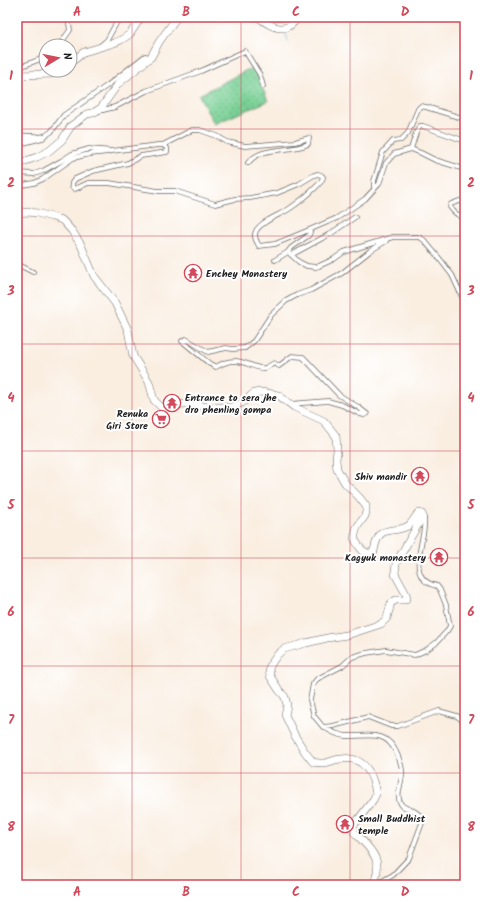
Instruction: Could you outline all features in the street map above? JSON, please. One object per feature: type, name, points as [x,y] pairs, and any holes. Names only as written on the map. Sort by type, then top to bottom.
[{"type":"main road","points":[[78,57],[84,52],[121,40],[130,34],[141,17]]},
{"type":"main road","points":[[17,162],[20,163],[37,158],[49,151],[62,140],[71,126],[87,114],[101,108],[118,84],[151,57],[176,17]]},
{"type":"main road","points":[[258,17],[275,28],[292,25],[298,17]]},
{"type":"main road","points":[[276,17],[283,17]]},
{"type":"main road","points":[[17,75],[38,74]]},
{"type":"main road","points":[[17,213],[37,213],[62,220],[72,231],[82,245],[94,276],[115,304],[128,330],[133,356],[149,382],[154,400],[162,408],[183,404],[208,407],[230,407],[242,403],[254,393],[261,392],[278,395],[294,407],[324,421],[336,436],[337,469],[345,483],[366,506],[365,516],[357,527],[354,538],[360,548],[367,553],[374,551],[377,538],[382,533],[387,530],[398,529],[409,525],[418,513],[422,514],[423,516],[396,563],[396,574],[407,598],[404,600],[396,600],[391,602],[387,618],[381,624],[348,635],[284,649],[278,654],[269,668],[270,676],[285,696],[287,705],[285,715],[295,736],[313,762],[323,763],[342,758],[356,760],[364,765],[372,778],[376,794],[354,825],[354,832],[368,846],[377,862],[378,869],[374,885]]},
{"type":"street","points":[[64,38],[70,30],[68,17]]},
{"type":"street","points":[[99,47],[107,40],[119,17]]},
{"type":"street","points":[[93,112],[115,107],[146,91],[201,71],[245,51],[260,75],[263,86]]},
{"type":"street","points":[[17,144],[43,137],[51,132],[64,115],[108,85],[145,56],[151,57]]},
{"type":"street","points":[[17,68],[38,60]]},
{"type":"street","points":[[374,188],[374,181],[382,152],[393,141],[401,140],[408,133],[418,108],[422,106],[465,119]]},
{"type":"street","points":[[411,149],[420,126],[465,141]]},
{"type":"street","points":[[17,186],[34,183],[43,179],[73,158],[158,144],[163,145],[192,130],[200,130],[217,136],[227,142],[245,146],[295,142],[309,138],[308,144],[298,148],[284,149],[258,155],[251,159],[248,163]]},
{"type":"street","points":[[17,136],[43,137]]},
{"type":"street","points":[[163,145],[167,148],[167,152],[141,156],[128,163],[93,171],[75,179],[72,183],[72,187],[75,189],[88,184],[109,183],[158,191],[175,191],[215,204],[235,199],[277,193],[318,174],[321,175],[323,177],[322,181],[311,191],[290,208],[264,223],[256,231],[255,240],[259,246],[275,244],[337,218],[365,199],[379,184],[386,163],[394,154],[411,149],[435,160],[465,170]]},
{"type":"street","points":[[17,173],[34,174],[43,171],[72,154],[89,149],[112,151]]},
{"type":"street","points":[[34,174],[43,179]]},
{"type":"street","points":[[465,202],[455,202],[451,204],[450,207],[454,212],[465,218]]},
{"type":"street","points":[[275,260],[330,234],[355,217]]},
{"type":"street","points":[[289,253],[291,248],[309,235],[309,230]]},
{"type":"street","points":[[289,253],[299,262],[307,266],[319,266],[334,259],[344,252],[393,237],[419,237],[424,240],[452,275],[465,303]]},
{"type":"street","points":[[290,404],[328,401],[342,405],[360,414],[367,414],[339,395],[303,357],[292,356],[279,366],[274,363],[265,368],[235,360],[216,367],[210,364],[182,341],[186,339],[208,352],[226,348],[245,348],[254,341],[271,315],[286,301],[311,290],[342,273],[370,251],[393,237]]},
{"type":"street","points":[[17,264],[33,272]]},
{"type":"street","points":[[374,885],[393,875],[409,858],[422,823],[422,816],[400,804],[399,794],[403,775],[402,767],[400,760],[390,743],[380,737],[365,735],[346,736],[332,733],[323,727],[314,716],[310,700],[313,684],[317,679],[342,666],[352,657],[386,650],[415,655],[436,643],[447,631],[450,626],[446,605],[440,590],[437,586],[424,580],[420,574],[418,564],[425,521],[423,516]]},
{"type":"street","points":[[323,727],[368,718],[391,726],[398,726],[439,711],[457,716],[465,723]]},
{"type":"green space","points":[[250,69],[256,73],[268,101],[214,124],[199,95]]},
{"type":"waterway","points":[[286,34],[288,41]]},
{"type":"place","name":"Enchey Monastery","points":[[193,273]]},
{"type":"place","name":"Entrance to sera jhe dro phenling gompa","points":[[172,403]]},
{"type":"place","name":"Renuka Giri Store","points":[[161,419]]},
{"type":"place","name":"Shiv mandir","points":[[420,476]]},
{"type":"place","name":"Kagyuk monastery","points":[[439,557]]},
{"type":"place","name":"Small Buddhist temple","points":[[345,824]]}]
